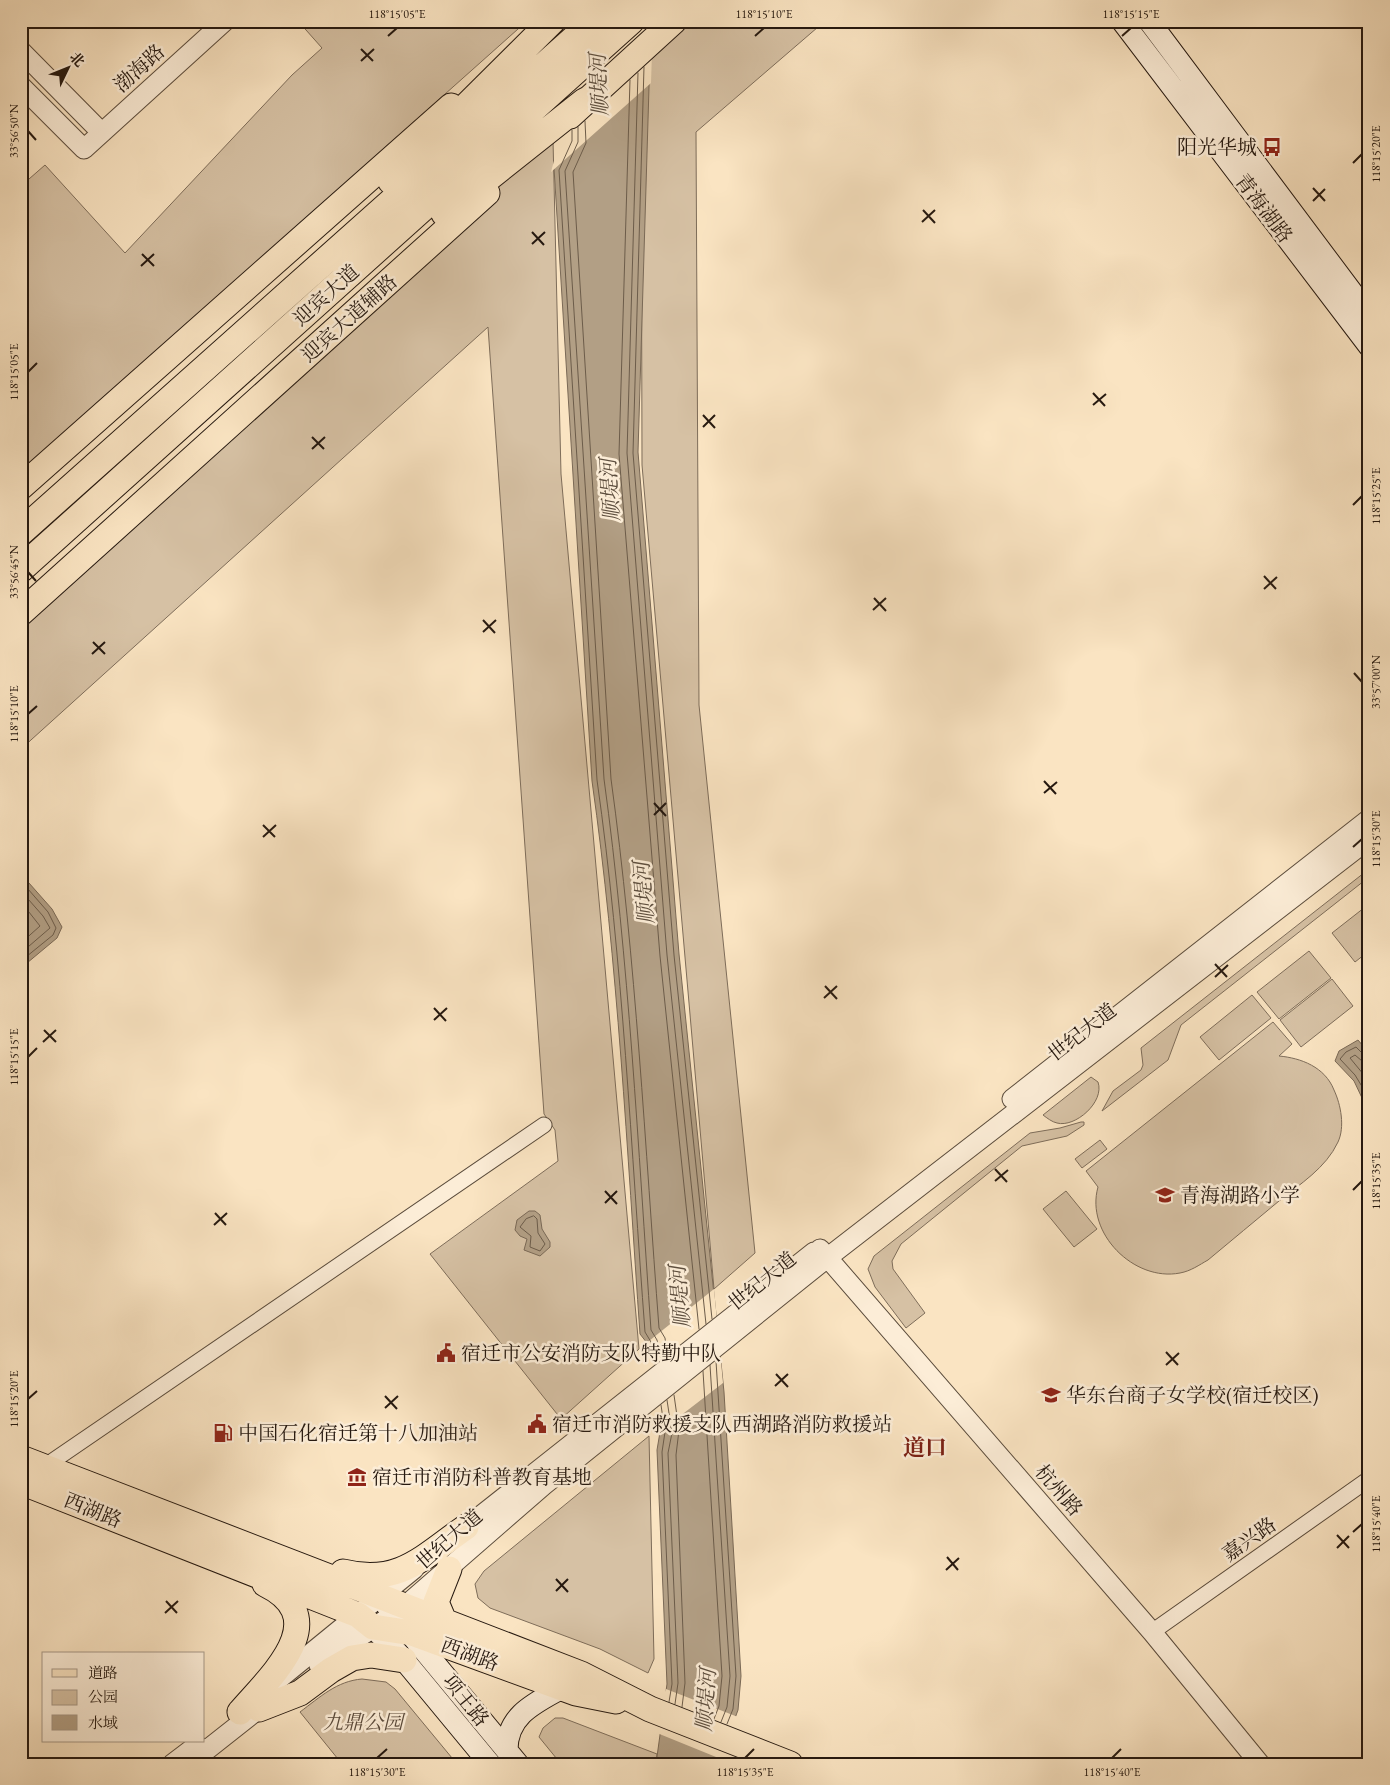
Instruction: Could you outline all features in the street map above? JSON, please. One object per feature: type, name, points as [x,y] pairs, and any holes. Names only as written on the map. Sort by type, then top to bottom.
[{"type":"highway","points":[[118,446],[198,358],[357,216],[550,21]]},
{"type":"highway","name":"迎宾大道","points":[[21,532],[594,21]]},
{"type":"highway","name":"迎宾大道","points":[[21,569],[632,21]]},
{"type":"highway","points":[[278,338],[367,276],[543,137],[585,101]]},
{"type":"highway","points":[[21,517],[42,499],[94,468]]},
{"type":"highway","points":[[21,585],[43,565],[78,518]]},
{"type":"main road","points":[[21,487],[404,147],[550,21]]},
{"type":"main road","points":[[585,101],[674,21]]},
{"type":"main road","name":"青海湖路","points":[[1122,21],[1369,346]]},
{"type":"main road","name":"青海湖路","points":[[1149,21],[1369,315]]},
{"type":"main road","name":"迎宾大道辅路","points":[[21,613],[543,137]]},
{"type":"main road","name":"西湖路","points":[[21,1458],[215,1533],[393,1605],[444,1621],[581,1674],[650,1709]]},
{"type":"main road","name":"西湖路","points":[[21,1482],[197,1551],[365,1621],[412,1633],[562,1688],[650,1709]]},
{"type":"main road","points":[[215,1533],[329,1568],[375,1577],[389,1575],[407,1567],[466,1527]]},
{"type":"main road","points":[[197,1551],[269,1587],[285,1599],[293,1611],[296,1623],[294,1642],[287,1657],[250,1710]]},
{"type":"main road","points":[[444,1621],[436,1602],[448,1569]]},
{"type":"main road","name":"项王路","points":[[393,1605],[412,1633],[512,1757]]},
{"type":"main road","name":"项王路","points":[[365,1621],[404,1660],[490,1764]]},
{"type":"main road","points":[[250,1710],[300,1693],[336,1666],[352,1658],[371,1655],[404,1660]]},
{"type":"main road","points":[[512,1757],[507,1735],[526,1709],[562,1688]]},
{"type":"main road","points":[[650,1709],[790,1764]]},
{"type":"street","name":"渤海路","points":[[21,86],[84,149],[225,21]]},
{"type":"street","points":[[21,51],[101,132]]},
{"type":"street","name":"世纪大道","points":[[189,1764],[250,1710],[365,1621],[448,1569],[544,1485],[646,1403],[723,1333],[1369,819]]},
{"type":"street","name":"世纪大道","points":[[824,1253],[1369,839]]},
{"type":"street","points":[[44,1467],[544,1126]]},
{"type":"street","name":"杭州路","points":[[824,1253],[1152,1632],[1260,1764]]},
{"type":"street","name":"世纪大道","points":[[393,1605],[466,1527],[646,1384],[723,1333]]},
{"type":"street","name":"嘉兴路","points":[[1152,1632],[1369,1479]]},
{"type":"street","name":"世纪大道","points":[[205,1739],[250,1710]]},
{"type":"street","name":"世纪大道","points":[[172,1764],[200,1742]]},
{"type":"green space","points":[[298,21],[527,21],[21,472],[21,186],[45,165],[125,253],[292,75],[322,48]]},
{"type":"green space","points":[[673,21],[825,21],[696,132],[699,705],[755,1253],[714,1289],[642,465],[641,50]]},
{"type":"green space","points":[[553,140],[561,474],[639,1349],[561,1419],[430,1254],[558,1161],[555,1130],[544,1114],[488,327],[21,749],[21,620],[269,380]]},
{"type":"green space","points":[[1369,869],[1369,877],[1181,1025],[1168,1060],[1102,1111],[1113,1091],[1141,1070],[1143,1065],[1141,1048]]},
{"type":"green space","points":[[1369,904],[1369,951],[1355,962],[1332,933]]},
{"type":"green space","points":[[1309,951],[1331,978],[1279,1019],[1257,992]]},
{"type":"green space","points":[[1332,979],[1353,1006],[1301,1047],[1280,1020]]},
{"type":"green space","points":[[1252,995],[1271,1018],[1219,1060],[1200,1037]]},
{"type":"green space","points":[[1273,1022],[1292,1044],[1279,1056],[1296,1059],[1311,1065],[1325,1075],[1334,1090],[1339,1102],[1342,1123],[1340,1136],[1333,1151],[1312,1175],[1208,1260],[1195,1268],[1180,1273],[1163,1274],[1146,1270],[1130,1262],[1117,1251],[1106,1237],[1099,1221],[1096,1204],[1098,1187],[1086,1171]]},
{"type":"green space","points":[[1091,1077],[1098,1082],[1099,1090],[1097,1098],[1087,1112],[1072,1122],[1064,1123],[1053,1122],[1043,1115]]},
{"type":"green space","points":[[1084,1122],[1084,1125],[1067,1136],[1022,1146],[901,1244],[892,1261],[893,1269],[925,1313],[906,1328],[875,1287],[868,1269],[874,1256],[1030,1133]]},
{"type":"green space","points":[[1100,1140],[1107,1149],[1082,1168],[1075,1159]]},
{"type":"green space","points":[[1066,1191],[1097,1229],[1074,1247],[1043,1209]]},
{"type":"green space","points":[[649,1436],[654,1659],[648,1673],[600,1649],[490,1608],[478,1598],[475,1584],[484,1571]]},
{"type":"green space","name":"九鼎公园","points":[[362,1679],[386,1682],[395,1689],[457,1764],[342,1764],[300,1712],[337,1686]]},
{"type":"green space","points":[[555,1718],[563,1718],[657,1754],[656,1764],[561,1764],[539,1737],[543,1728]]},
{"type":"water","name":"顺堤河","points":[[651,21],[638,452],[679,954],[724,1392],[741,1676],[738,1710],[718,1764],[656,1764],[667,1684],[657,1450],[660,1432],[647,1343],[640,1334],[615,988],[609,919],[592,781],[554,168]]},
{"type":"water","points":[[21,874],[52,909],[62,927],[57,938],[21,968]]},
{"type":"water","points":[[1358,1040],[1369,1053],[1369,1103],[1363,1100],[1354,1081],[1335,1061],[1339,1051]]},
{"type":"water","points":[[529,1211],[535,1211],[540,1215],[542,1229],[550,1242],[550,1247],[540,1256],[524,1250],[527,1239],[520,1236],[515,1230],[517,1220]]},
{"type":"pier","points":[[570,21],[653,21],[651,83],[551,172],[555,157],[565,138],[564,122]]},
{"type":"pier","points":[[714,1289],[723,1383],[658,1433],[644,1345]]},
{"type":"pier","points":[[666,1689],[738,1717],[721,1759],[657,1733],[662,1700]]},
{"type":"place","name":"阳光华城","points":[[1272,147]]},
{"type":"place","name":"青海湖路小学","points":[[1165,1195]]},
{"type":"place","name":"宿迁市公安消防支队特勤中队","points":[[446,1353]]},
{"type":"place","name":"华东台商子女学校(宿迁校区)","points":[[1051,1395]]},
{"type":"place","name":"宿迁市消防救援支队西湖路消防救援站","points":[[537,1424]]},
{"type":"place","name":"中国石化宿迁第十八加油站","points":[[223,1433]]},
{"type":"place","name":"宿迁市消防科普教育基地","points":[[357,1477]]},
{"type":"district","name":"道口","points":[[925,1447]]}]
